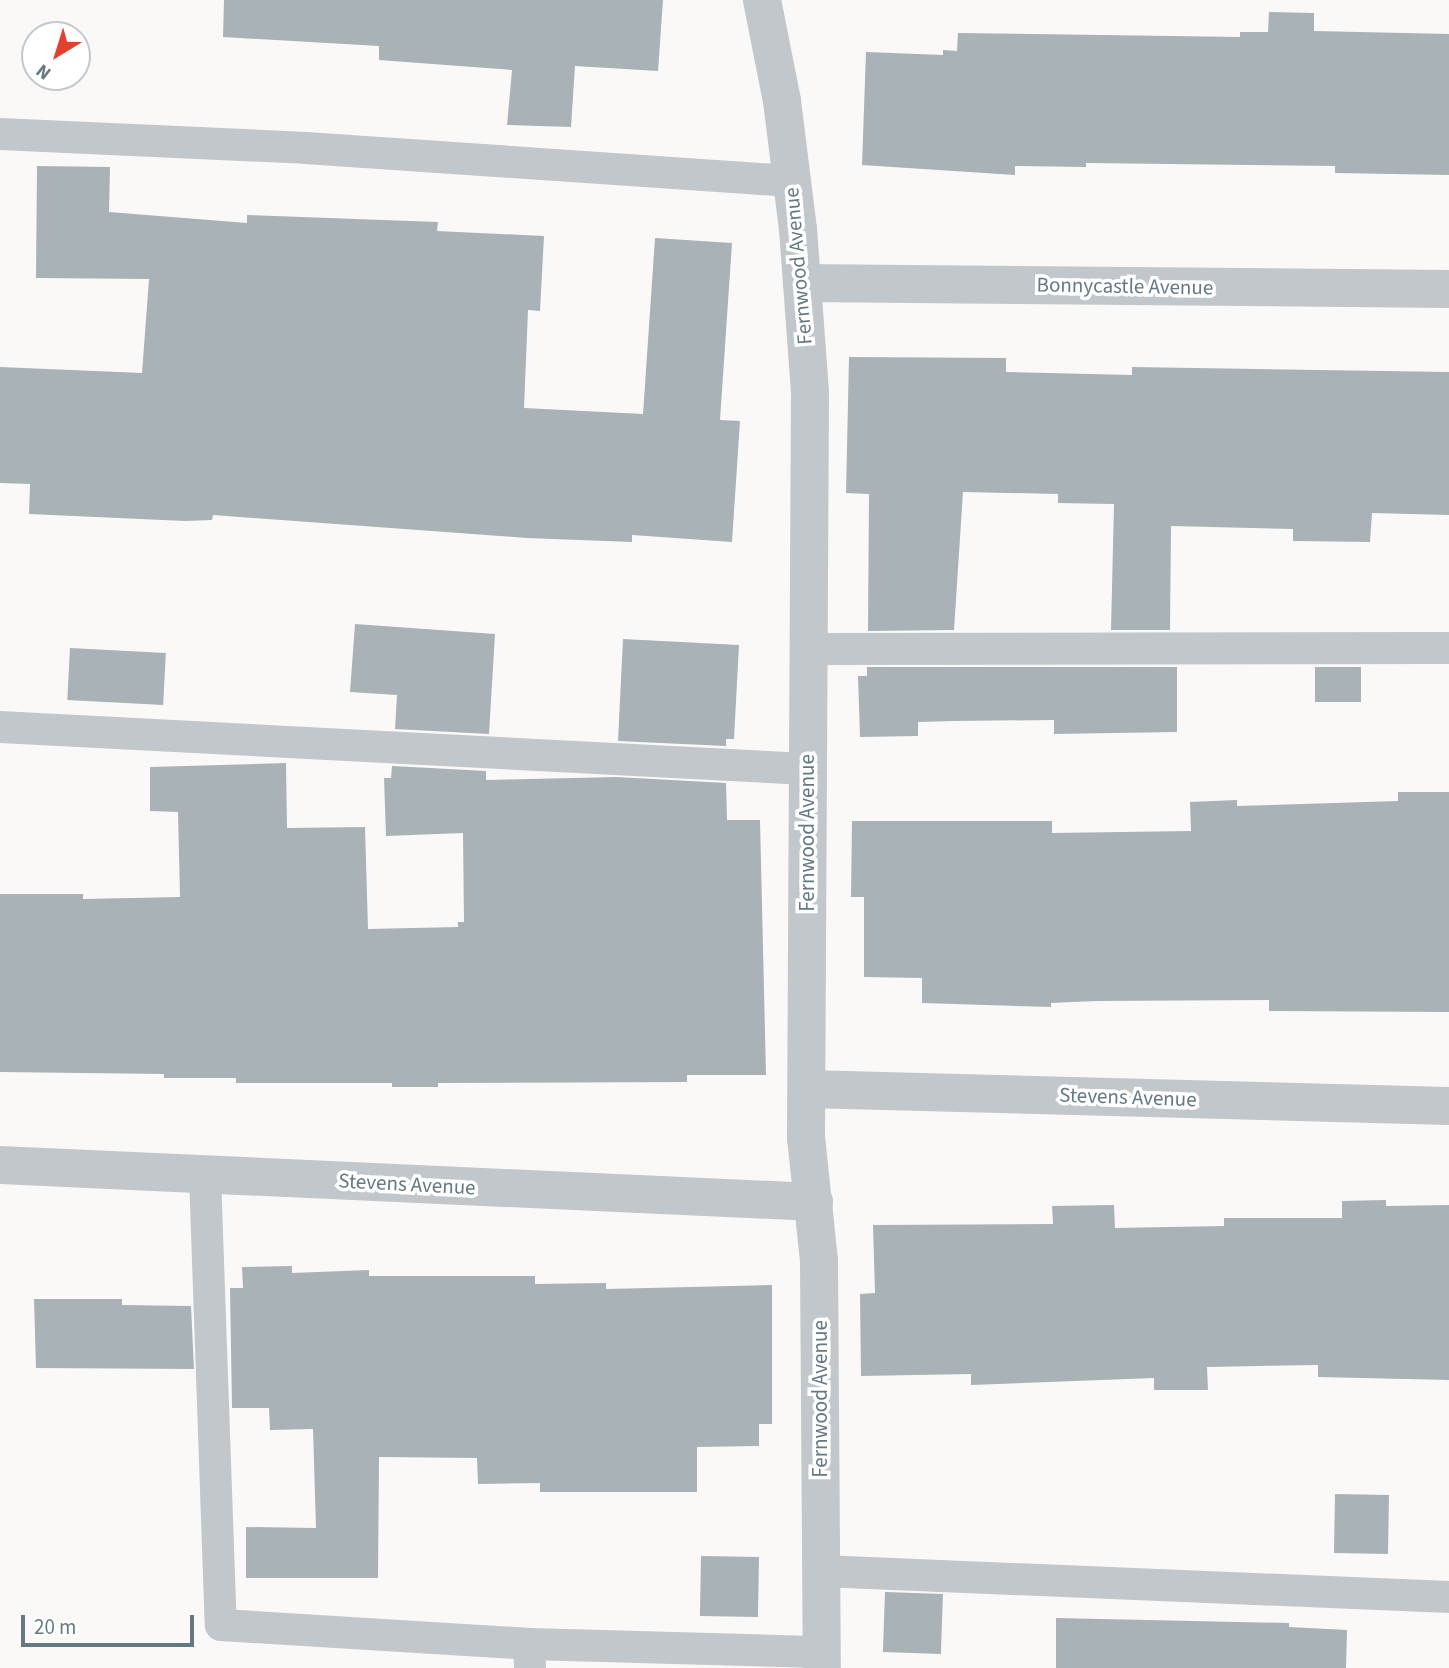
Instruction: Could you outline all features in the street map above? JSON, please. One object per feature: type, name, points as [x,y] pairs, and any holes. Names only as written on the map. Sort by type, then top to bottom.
[{"type":"street","name":"Fernwood Avenue","points":[[762,0],[782,101],[802,283],[810,393],[807,1088],[819,1261],[822,1660]]},
{"type":"street","name":"Bonnycastle Avenue","points":[[802,283],[1449,289]]},
{"type":"street","name":"Stevens Avenue","points":[[807,1088],[1449,1106]]},
{"type":"street","name":"Stevens Avenue","points":[[0,1165],[814,1202]]},
{"type":"lane","points":[[0,134],[306,148],[791,181]]},
{"type":"lane","points":[[808,649],[1449,648]]},
{"type":"lane","points":[[0,727],[808,769]]},
{"type":"lane","points":[[205,1175],[221,1625],[529,1656],[822,1660]]},
{"type":"lane","points":[[821,1571],[1449,1597]]},
{"type":"building","points":[[224,0],[663,0],[658,71],[575,66],[571,127],[507,125],[512,70],[379,60],[379,46],[223,37]]},
{"type":"building","points":[[1269,12],[1314,13],[1314,31],[1449,34],[1449,175],[1335,173],[1335,166],[1086,163],[1086,167],[1015,166],[1015,175],[862,165],[866,52],[943,55],[943,50],[957,51],[958,33],[1240,37],[1240,32],[1268,32]]},
{"type":"building","points":[[37,166],[110,167],[109,212],[247,223],[247,215],[438,222],[437,231],[544,236],[540,311],[528,310],[524,408],[643,414],[655,238],[732,243],[720,420],[740,421],[732,542],[632,535],[632,542],[527,538],[213,515],[212,520],[185,521],[29,514],[30,484],[0,483],[0,367],[142,373],[149,279],[36,278]]},
{"type":"building","points":[[849,357],[1006,358],[1006,372],[1132,375],[1132,367],[1449,372],[1449,515],[1372,513],[1370,542],[1293,541],[1293,529],[1171,526],[1170,630],[1111,630],[1114,504],[1058,503],[1058,494],[963,492],[954,630],[868,631],[869,494],[846,493]]},
{"type":"building","points":[[355,624],[495,634],[489,734],[395,729],[397,695],[350,692]]},
{"type":"building","points":[[623,639],[739,645],[734,739],[726,739],[726,746],[618,741]]},
{"type":"building","points":[[70,648],[166,653],[163,705],[67,700]]},
{"type":"building","points":[[867,667],[1177,667],[1177,732],[1054,734],[1054,720],[953,721],[918,722],[918,736],[860,737],[858,676],[867,676]]},
{"type":"building","points":[[1315,667],[1361,667],[1361,702],[1315,702]]},
{"type":"building","points":[[286,763],[287,828],[365,827],[368,929],[458,927],[458,922],[464,922],[463,833],[386,836],[384,778],[391,778],[392,766],[486,771],[486,780],[616,777],[726,783],[727,820],[760,820],[766,1075],[687,1075],[687,1082],[438,1083],[438,1087],[392,1087],[392,1083],[236,1083],[236,1078],[164,1078],[164,1074],[0,1072],[0,894],[83,894],[83,899],[180,897],[178,812],[150,811],[150,767]]},
{"type":"building","points":[[1398,792],[1449,792],[1449,1012],[1269,1011],[1269,1000],[1096,1001],[1051,1003],[1051,1007],[922,1003],[922,978],[864,977],[864,897],[851,897],[852,821],[1052,821],[1052,833],[1191,831],[1190,802],[1237,800],[1237,806],[1398,801]]},
{"type":"building","points":[[1386,1200],[1386,1206],[1449,1205],[1449,1380],[1318,1377],[1318,1365],[1207,1367],[1208,1390],[1154,1390],[1154,1378],[971,1385],[971,1374],[861,1376],[860,1294],[875,1293],[873,1225],[1053,1224],[1052,1206],[1114,1205],[1115,1228],[1224,1226],[1224,1218],[1342,1218],[1342,1201]]},
{"type":"building","points":[[292,1266],[292,1273],[369,1270],[369,1276],[535,1276],[535,1284],[606,1283],[606,1289],[772,1285],[772,1424],[759,1424],[759,1446],[697,1447],[697,1492],[540,1492],[540,1483],[478,1484],[477,1458],[379,1457],[378,1578],[246,1578],[246,1527],[316,1528],[313,1429],[270,1430],[269,1408],[232,1408],[230,1288],[243,1288],[242,1267]]},
{"type":"building","points":[[34,1299],[122,1299],[122,1305],[191,1306],[194,1369],[36,1368]]},
{"type":"building","points":[[1335,1494],[1389,1495],[1388,1554],[1334,1553]]},
{"type":"building","points":[[701,1556],[759,1557],[758,1617],[700,1616]]},
{"type":"building","points":[[885,1592],[943,1594],[941,1654],[883,1652]]},
{"type":"building","points":[[1056,1618],[1289,1623],[1289,1627],[1347,1630],[1346,1668],[1056,1668]]}]
